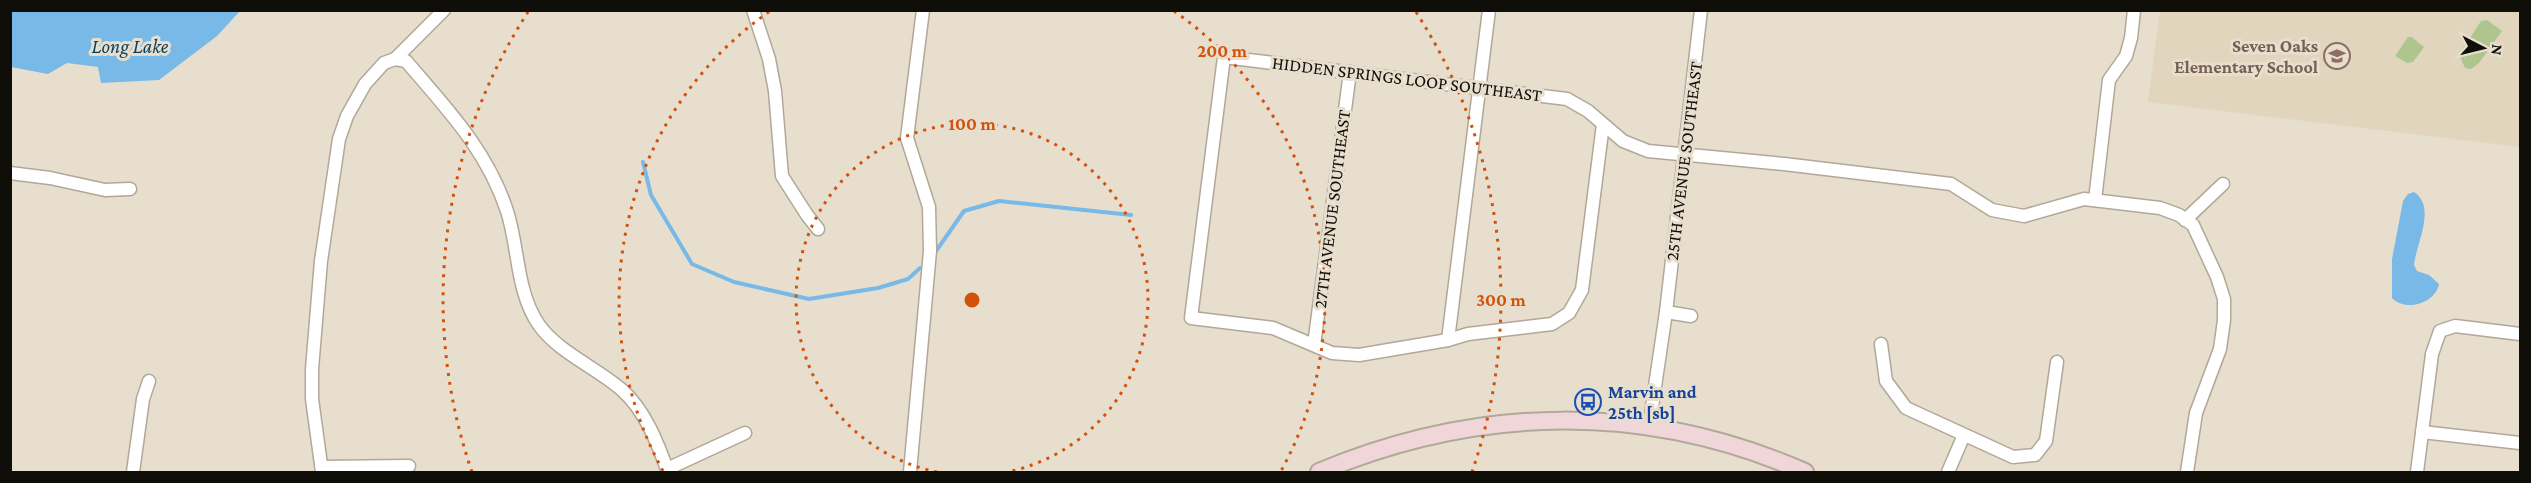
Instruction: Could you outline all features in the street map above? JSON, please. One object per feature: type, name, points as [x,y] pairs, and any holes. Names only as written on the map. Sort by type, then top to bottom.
[{"type":"street","points":[[410,466],[322,470],[312,399],[312,369],[321,261],[339,139],[357,95],[384,63],[395,59],[444,10]]},
{"type":"street","points":[[753,10],[769,59],[775,92],[782,176],[818,229]]},
{"type":"street","points":[[910,472],[930,251],[929,207],[907,138],[923,10]]},
{"type":"street","points":[[1448,340],[1489,10]]},
{"type":"street","name":"25TH AVENUE SOUTHEAST","points":[[1650,427],[1666,312],[1701,10]]},
{"type":"street","points":[[2095,200],[2109,80],[2126,56],[2131,38],[2134,10]]},
{"type":"street","name":"HIDDEN SPRINGS LOOP SOUTHEAST","points":[[1603,124],[1582,290],[1569,313],[1552,324],[1468,334],[1448,340],[1359,356],[1332,353],[1274,328],[1191,318],[1224,57],[1478,90],[1567,99],[1588,111],[1623,141],[1648,151],[1784,164],[1951,184],[1992,210],[2024,216],[2084,198],[2160,208],[2185,220]]},
{"type":"street","points":[[395,59],[406,61],[481,152],[507,212],[525,295],[540,327],[628,396],[644,418],[667,470],[745,434]]},
{"type":"street","name":"27TH AVENUE SOUTHEAST","points":[[1314,345],[1350,72]]},
{"type":"street","points":[[10,173],[50,178],[105,190],[130,189]]},
{"type":"street","points":[[2187,472],[2196,413],[2220,349],[2224,299],[2193,225],[2185,220],[2223,184]]},
{"type":"street","points":[[1666,312],[1691,316]]},
{"type":"street","points":[[2416,472],[2432,354],[2440,331],[2455,326],[2520,334]]},
{"type":"street","points":[[1881,344],[1886,381],[1906,408],[2013,457],[2035,455],[2046,441],[2057,362]]},
{"type":"street","points":[[133,472],[143,399],[150,381]]},
{"type":"street","points":[[1319,472],[1419,437],[1476,426],[1529,421],[1582,420],[1650,427],[1731,445],[1805,472]]},
{"type":"street","points":[[2422,432],[2520,443]]},
{"type":"street","points":[[1948,472],[1964,435]]},
{"type":"shaded area","name":"Seven Oaks Elementary School","points":[[2160,11],[2520,11],[2520,147],[2148,102]]},
{"type":"green space","points":[[2487,20],[2502,31],[2479,63],[2471,69],[2465,68],[2459,55],[2481,21]]},
{"type":"green space","points":[[2408,37],[2412,37],[2424,47],[2413,62],[2407,63],[2395,56]]},
{"type":"water","name":"Long Lake","points":[[10,11],[240,11],[217,36],[159,80],[101,83],[98,67],[67,63],[48,74],[11,67]]},
{"type":"water","points":[[2414,192],[2421,199],[2425,216],[2414,265],[2417,271],[2429,275],[2439,284],[2432,297],[2426,301],[2404,305],[2392,298],[2392,259],[2403,201],[2408,194]]},
{"type":"waterway","points":[[643,162],[651,195],[692,264],[734,282],[809,299],[878,288],[908,279],[920,268]]},
{"type":"waterway","points":[[934,254],[964,211],[999,201],[1131,215]]},
{"type":"place","name":"Seven Oaks Elementary School","points":[[2337,56]]},
{"type":"place","name":"Marvin and 25th [sb]","points":[[1588,402]]}]
